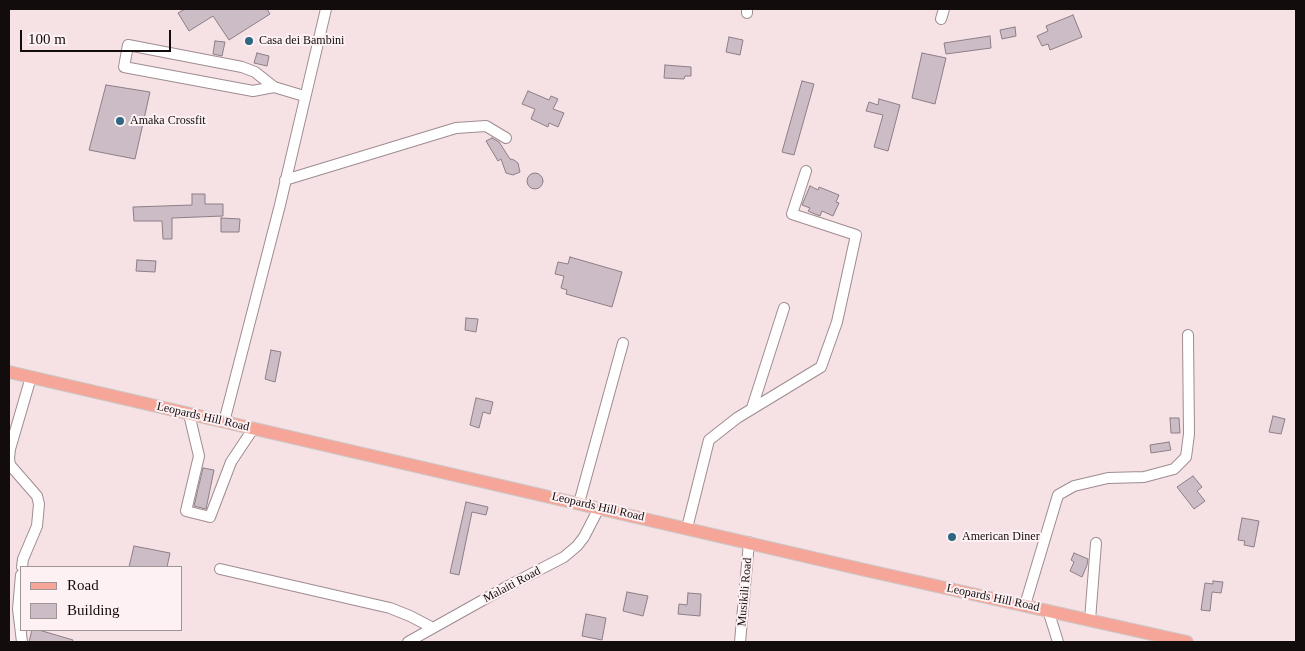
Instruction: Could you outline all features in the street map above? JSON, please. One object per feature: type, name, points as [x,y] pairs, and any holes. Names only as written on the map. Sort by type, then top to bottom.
[{"type":"main road","name":"Leopards Hill Road","points":[[9,372],[253,429],[390,458],[865,570],[1187,642]]},
{"type":"street","points":[[224,422],[285,180],[304,96],[320,41],[326,9]]},
{"type":"street","points":[[274,87],[253,91],[124,67],[128,45],[242,67],[255,72],[274,87],[304,96]]},
{"type":"street","points":[[285,180],[456,128],[486,126],[506,138]]},
{"type":"street","points":[[687,528],[709,440],[752,408],[821,366],[836,322],[856,235],[792,214],[806,171]]},
{"type":"street","points":[[752,408],[784,308]]},
{"type":"street","points":[[1025,605],[1058,495],[1074,486],[1108,478],[1144,477],[1174,470],[1186,457],[1189,434],[1188,336]]},
{"type":"street","points":[[579,503],[623,343]]},
{"type":"street","points":[[22,566],[23,559],[37,526],[39,504],[36,496],[14,471],[9,458],[32,377]]},
{"type":"street","points":[[189,414],[199,456],[186,511],[210,517],[231,462],[253,429]]},
{"type":"street","name":"Malaiti Road","points":[[408,642],[564,557],[584,537],[599,508]]},
{"type":"street","name":"Musikili Road","points":[[740,642],[749,542]]},
{"type":"street","points":[[1090,620],[1096,543]]},
{"type":"street","points":[[220,569],[390,608],[433,628]]},
{"type":"street","points":[[20,586],[18,609],[20,626]]},
{"type":"street","points":[[1048,610],[1058,642]]},
{"type":"building","points":[[185,9],[267,9],[270,14],[229,40],[213,16],[189,31],[178,13]]},
{"type":"building","points":[[1073,15],[1082,37],[1050,50],[1048,44],[1042,46],[1037,36],[1048,31],[1046,26]]},
{"type":"building","points":[[1015,27],[1016,36],[1002,39],[1000,30]]},
{"type":"building","points":[[990,36],[991,48],[946,54],[944,43]]},
{"type":"building","points":[[729,37],[743,40],[740,55],[726,52]]},
{"type":"building","points":[[215,41],[225,42],[222,56],[213,54]]},
{"type":"building","points":[[257,53],[269,56],[267,66],[254,63]]},
{"type":"building","points":[[922,53],[946,58],[935,104],[912,98]]},
{"type":"building","points":[[665,65],[691,67],[691,76],[685,76],[684,79],[664,78]]},
{"type":"building","points":[[802,81],[814,84],[794,155],[782,152]]},
{"type":"building","name":"Amaka Crossfit","points":[[106,85],[150,92],[135,159],[89,150]]},
{"type":"building","points":[[528,91],[549,100],[551,96],[558,99],[553,109],[564,113],[558,127],[549,123],[548,127],[531,119],[535,109],[522,104]]},
{"type":"building","points":[[879,99],[900,105],[888,151],[874,147],[883,115],[866,111],[869,102],[878,105]]},
{"type":"building","points":[[492,138],[499,142],[510,159],[518,163],[520,172],[513,175],[506,173],[501,159],[498,161],[486,141]]},
{"type":"building","points":[[535,173],[541,175],[543,181],[541,187],[535,189],[529,187],[527,181],[529,175]]},
{"type":"building","points":[[810,186],[818,190],[819,187],[839,195],[836,202],[839,203],[833,216],[822,211],[820,216],[808,211],[810,208],[802,205]]},
{"type":"building","points":[[192,194],[205,194],[205,204],[223,204],[223,216],[172,218],[172,239],[163,239],[162,221],[134,221],[133,207],[192,205]]},
{"type":"building","points":[[221,218],[240,219],[239,232],[221,232]]},
{"type":"building","points":[[570,257],[622,272],[612,307],[566,294],[567,290],[561,288],[564,276],[555,274],[558,262],[568,264]]},
{"type":"building","points":[[137,260],[156,261],[155,272],[136,271]]},
{"type":"building","points":[[466,318],[478,319],[476,332],[465,330]]},
{"type":"building","points":[[271,350],[281,352],[275,382],[265,379]]},
{"type":"building","points":[[476,398],[493,402],[490,414],[483,412],[479,428],[470,425]]},
{"type":"building","points":[[1273,416],[1285,419],[1281,434],[1269,432]]},
{"type":"building","points":[[1170,418],[1179,418],[1180,433],[1171,433]]},
{"type":"building","points":[[1169,442],[1171,450],[1151,453],[1150,445]]},
{"type":"building","points":[[203,468],[214,470],[206,509],[194,506]]},
{"type":"building","points":[[1193,476],[1202,487],[1197,491],[1205,501],[1194,509],[1177,487]]},
{"type":"building","points":[[466,502],[488,507],[486,515],[472,512],[459,575],[450,573]]},
{"type":"building","points":[[1242,518],[1259,521],[1254,547],[1244,545],[1245,541],[1238,540]]},
{"type":"building","points":[[134,546],[170,553],[167,566],[129,566]]},
{"type":"building","points":[[1074,553],[1088,559],[1082,577],[1070,571],[1074,562],[1071,560]]},
{"type":"building","points":[[1213,581],[1223,582],[1221,593],[1212,592],[1210,611],[1201,610],[1205,583],[1213,584]]},
{"type":"building","points":[[627,592],[648,596],[643,616],[623,611]]},
{"type":"building","points":[[688,593],[701,594],[700,616],[678,614],[679,604],[687,605]]},
{"type":"building","points":[[586,614],[606,618],[602,640],[582,636]]},
{"type":"building","points":[[32,631],[42,631],[73,640],[72,642],[29,642]]},
{"type":"place","name":"Casa dei Bambini","points":[[249,41]]},
{"type":"place","name":"Amaka Crossfit","points":[[120,121]]},
{"type":"place","name":"American Diner","points":[[952,537]]}]
